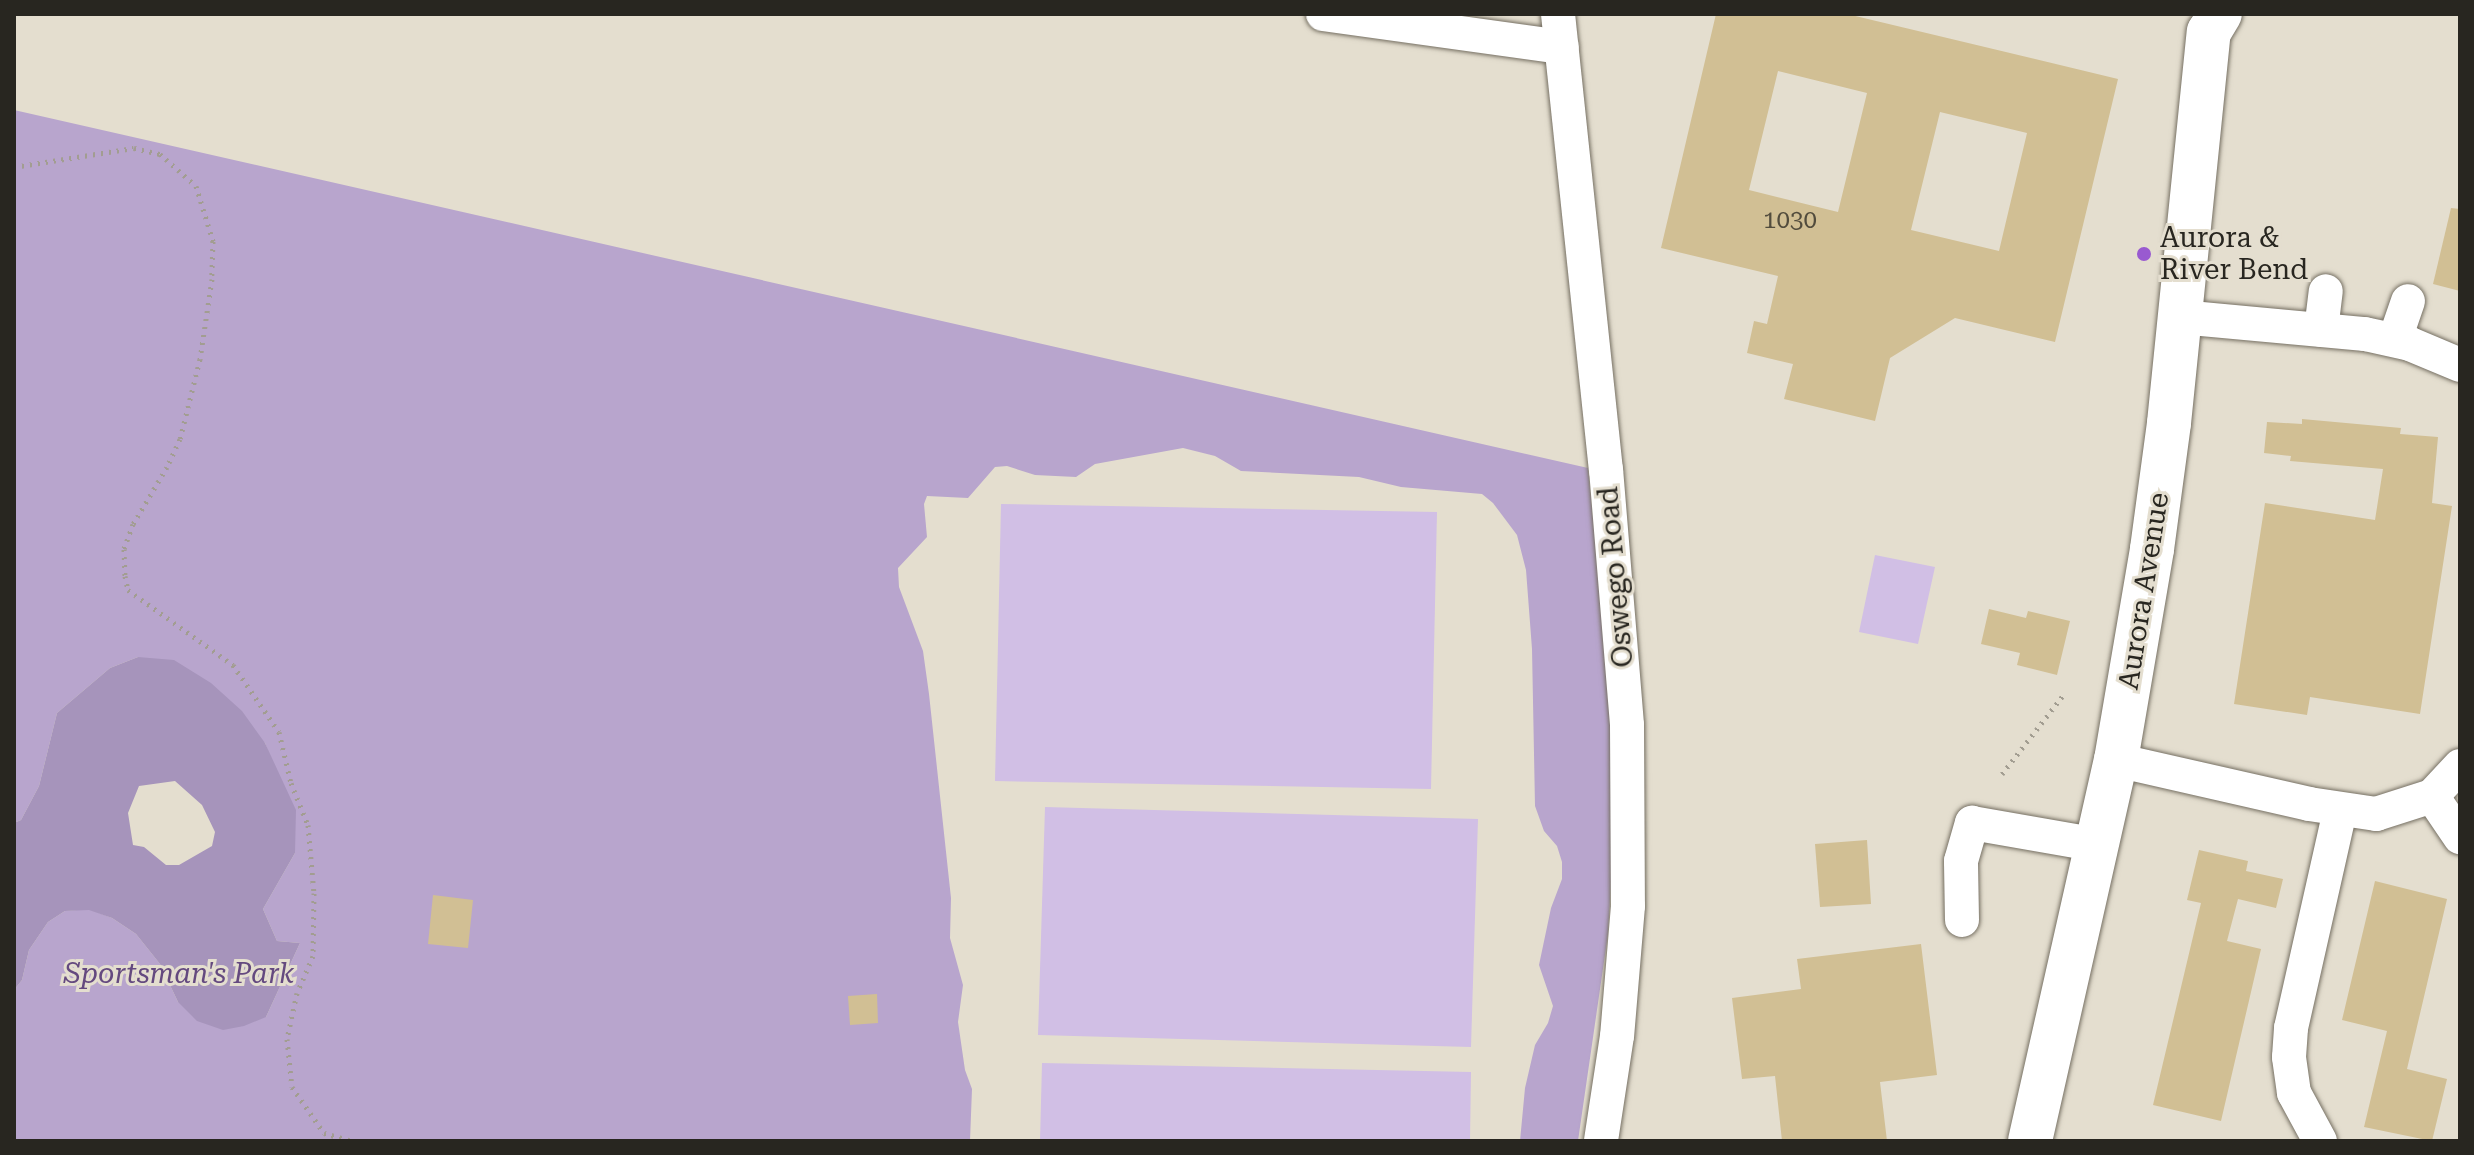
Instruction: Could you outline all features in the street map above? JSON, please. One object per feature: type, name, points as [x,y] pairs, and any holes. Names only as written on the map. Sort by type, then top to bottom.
[{"type":"main road","name":"Aurora Avenue","points":[[2030,1141],[2116,760],[2152,549],[2180,317],[2210,20]]},
{"type":"street","points":[[1323,14],[1560,30]]},
{"type":"street","name":"Oswego Road","points":[[1560,30],[1612,523],[1628,741],[1630,818],[1625,950],[1601,1141]]},
{"type":"street","points":[[2321,330],[2326,291]]},
{"type":"street","points":[[2395,339],[2408,301]]},
{"type":"street","points":[[2180,317],[2395,339],[2460,365]]},
{"type":"street","points":[[2116,760],[2340,810],[2376,814],[2432,796],[2460,766]]},
{"type":"street","points":[[2432,796],[2460,837]]},
{"type":"street","points":[[2319,1139],[2294,1093],[2289,1057],[2291,1028],[2340,810]]},
{"type":"street","points":[[1962,920],[1961,861],[1972,823],[2098,845]]},
{"type":"path","points":[[14,167],[134,148],[160,154],[196,186],[213,241],[212,279],[200,359],[180,439],[133,524],[124,549],[125,576],[128,590],[233,665],[279,732],[291,783],[308,825],[314,893],[313,956],[297,993],[287,1039],[292,1087],[324,1133],[352,1141]]},
{"type":"path","points":[[2002,774],[2064,694]]},
{"type":"shaded area","points":[[14,110],[1588,468],[1611,703],[1615,812],[1608,934],[1578,1141],[1520,1141],[1525,1088],[1535,1045],[1548,1023],[1553,1006],[1539,965],[1551,908],[1562,879],[1562,862],[1557,846],[1544,831],[1535,806],[1532,649],[1526,570],[1517,535],[1493,503],[1482,494],[1401,487],[1359,477],[1241,471],[1215,456],[1183,448],[1095,464],[1076,477],[1035,475],[1007,466],[995,467],[968,498],[927,496],[924,504],[927,537],[898,568],[899,587],[923,651],[929,694],[951,898],[950,938],[963,985],[958,1022],[965,1070],[972,1089],[970,1141],[14,1141],[14,990],[22,980],[29,950],[48,922],[65,911],[89,909],[112,918],[136,934],[160,964],[178,1002],[266,1017],[300,943],[277,941],[263,909],[295,853],[278,777],[265,743],[138,657],[110,668],[57,713],[39,786],[21,820],[14,823]]},
{"type":"shaded area","points":[[1001,504],[1437,512],[1431,789],[995,781]]},
{"type":"shaded area","points":[[1875,555],[1935,567],[1918,644],[1859,632]]},
{"type":"shaded area","points":[[138,657],[174,660],[211,683],[242,711],[265,743],[296,810],[295,853],[263,909],[277,941],[300,943],[266,1017],[223,1030],[197,1021],[178,1002],[160,964],[136,934],[112,918],[89,910],[65,911],[48,922],[29,950],[22,980],[14,990],[14,823],[21,820],[39,786],[57,713],[110,668]],"holes":[[[175,781],[202,805],[215,832],[212,846],[179,865],[166,865],[144,847],[133,845],[128,813],[139,786]]]},
{"type":"shaded area","points":[[1045,807],[1478,819],[1471,1047],[1038,1035]]},
{"type":"shaded area","points":[[1042,1063],[1471,1072],[1470,1141],[1040,1141]]},
{"type":"building","points":[[1716,14],[1847,14],[2118,79],[2055,342],[1955,318],[1890,358],[1875,421],[1784,399],[1793,364],[1747,353],[1754,321],[1767,324],[1778,276],[1661,248]],"holes":[[[1778,71],[1867,93],[1838,212],[1749,190]],[[1940,112],[2027,133],[1999,251],[1911,230]]]},
{"type":"building","points":[[2451,208],[2460,209],[2460,291],[2433,284]]},
{"type":"building","points":[[2302,419],[2401,428],[2400,434],[2438,437],[2432,503],[2452,506],[2420,714],[2310,697],[2307,715],[2234,704],[2265,503],[2375,520],[2383,469],[2290,461],[2291,456],[2264,453],[2267,422],[2302,424]]},
{"type":"building","points":[[1989,609],[2026,618],[2028,611],[2070,621],[2057,675],[2017,665],[2020,653],[1981,644]]},
{"type":"building","points":[[1867,840],[1871,904],[1820,907],[1815,844]]},
{"type":"building","points":[[2199,850],[2248,861],[2246,871],[2283,879],[2276,908],[2238,899],[2227,941],[2261,949],[2221,1121],[2153,1105],[2201,903],[2187,900]]},
{"type":"building","points":[[2375,881],[2447,899],[2407,1069],[2447,1079],[2432,1141],[2364,1127],[2387,1031],[2342,1020]]},
{"type":"building","points":[[433,895],[473,900],[468,948],[428,944]]},
{"type":"building","points":[[1921,944],[1937,1075],[1880,1082],[1887,1141],[1782,1141],[1775,1076],[1742,1079],[1732,998],[1801,989],[1797,959]]},
{"type":"building","points":[[877,994],[878,1023],[850,1025],[848,996]]},
{"type":"place","name":"Aurora & River Bend","points":[[2144,254]]},
{"type":"park label","name":"Sportsman's Park","points":[[179,974]]}]
